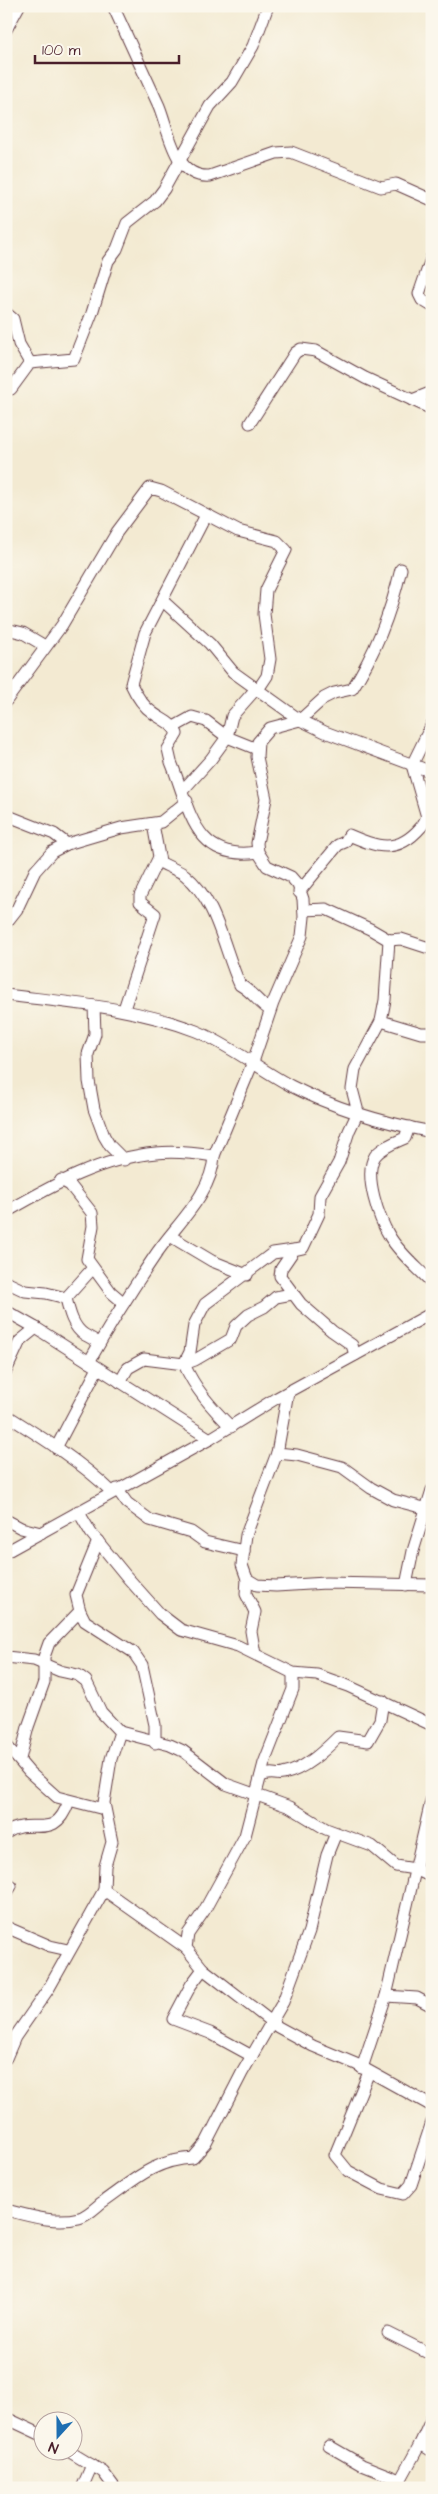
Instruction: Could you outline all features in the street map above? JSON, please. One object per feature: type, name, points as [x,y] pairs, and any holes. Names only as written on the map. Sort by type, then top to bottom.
[{"type":"street","points":[[6,30],[19,6]]},
{"type":"street","points":[[114,6],[165,119],[167,134],[179,160],[192,172],[202,177],[210,176],[276,153],[291,152],[381,187],[396,184],[432,200]]},
{"type":"street","points":[[11,389],[30,363],[74,359],[92,312],[108,261],[117,249],[127,223],[155,201],[210,106],[232,82],[253,46],[268,6]]},
{"type":"street","points":[[432,256],[419,294],[422,300],[432,306]]},
{"type":"street","points":[[6,313],[13,319],[19,344],[30,363]]},
{"type":"street","points":[[250,423],[295,353],[301,349],[316,352],[432,409]]},
{"type":"street","points":[[412,400],[432,392]]},
{"type":"street","points":[[6,701],[62,625],[117,532],[150,488],[161,491],[238,531],[277,541],[286,550],[266,590],[264,614],[270,659],[267,676],[232,716],[227,737],[170,817],[153,824],[120,828],[67,844],[44,858],[17,909],[6,923]]},
{"type":"street","points":[[206,515],[145,633],[131,684],[139,700],[152,713],[174,727],[177,734],[168,749],[197,828],[208,841],[237,854],[258,852]]},
{"type":"street","points":[[56,1448],[94,1365],[99,1344],[124,1303],[207,1182],[213,1166],[214,1156],[253,1062],[270,1010],[302,936],[304,910],[294,880],[267,866],[258,852],[257,843],[266,800],[257,748],[261,737],[270,728],[300,720],[324,698],[334,693],[352,690],[362,675],[392,609],[401,569]]},
{"type":"street","points":[[163,600],[210,644],[233,672],[300,720],[326,732],[432,772]]},
{"type":"street","points":[[6,629],[23,633],[45,646]]},
{"type":"street","points":[[174,727],[192,717],[206,722],[227,737],[257,748]]},
{"type":"street","points":[[299,892],[338,845],[345,842],[348,836],[370,845],[381,847],[402,841],[422,826],[427,817],[420,798],[420,786],[412,765],[432,724]]},
{"type":"street","points":[[6,815],[54,834],[67,844]]},
{"type":"street","points":[[153,824],[160,862],[182,873],[194,883],[216,916],[240,985],[251,991],[258,1003],[270,1010]]},
{"type":"street","points":[[124,1009],[156,914],[140,902],[140,896],[159,857]]},
{"type":"street","points":[[304,910],[326,909],[370,928],[389,940],[401,939],[432,949]]},
{"type":"street","points":[[184,1364],[190,1352],[194,1325],[206,1304],[247,1275],[273,1253],[304,1248],[310,1238],[319,1214],[320,1196],[339,1162],[349,1131],[358,1112],[352,1089],[355,1069],[380,1021],[385,1000],[389,940]]},
{"type":"street","points":[[6,995],[124,1009],[154,1016],[196,1032],[253,1062],[300,1090],[358,1112],[432,1132]]},
{"type":"street","points":[[94,1006],[95,1034],[88,1054],[89,1081],[94,1109],[104,1136],[110,1146],[124,1160]]},
{"type":"street","points":[[380,1021],[421,1033],[432,1033]]},
{"type":"street","points":[[409,1127],[405,1138],[390,1144],[375,1156],[370,1183],[389,1236],[401,1252],[432,1283]]},
{"type":"street","points":[[6,1212],[61,1180],[91,1168],[154,1153],[170,1152],[214,1156]]},
{"type":"street","points":[[61,1180],[70,1185],[92,1213],[93,1226],[86,1260],[111,1292],[124,1303]]},
{"type":"street","points":[[170,1236],[212,1261],[247,1275]]},
{"type":"street","points":[[294,1250],[281,1270],[280,1276],[292,1294],[332,1331],[352,1345],[355,1355]]},
{"type":"street","points":[[66,1298],[92,1269]]},
{"type":"street","points":[[6,1282],[25,1292],[46,1293],[66,1298]]},
{"type":"street","points":[[120,1382],[128,1368],[144,1360],[184,1364],[195,1360],[231,1340],[236,1326],[242,1320],[264,1307],[276,1296],[292,1294]]},
{"type":"street","points":[[66,1298],[70,1315],[84,1334],[93,1338],[99,1344]]},
{"type":"street","points":[[6,1311],[36,1328],[210,1439]]},
{"type":"street","points":[[6,1552],[210,1439],[288,1392],[432,1313]]},
{"type":"street","points":[[6,1370],[20,1342],[36,1328]]},
{"type":"street","points":[[184,1364],[194,1386],[231,1426]]},
{"type":"street","points":[[255,1654],[251,1631],[255,1612],[246,1594],[247,1579],[242,1565],[246,1535],[276,1453],[288,1392]]},
{"type":"street","points":[[6,1415],[115,1490],[127,1504],[150,1520],[191,1532],[205,1542],[244,1551]]},
{"type":"street","points":[[276,1453],[297,1455],[342,1467],[371,1488],[393,1500],[429,1510]]},
{"type":"street","points":[[406,1585],[413,1551],[429,1510],[432,1490]]},
{"type":"street","points":[[78,1511],[98,1541],[160,1614],[181,1630],[238,1646],[293,1673],[317,1675],[383,1701],[432,1725]]},
{"type":"street","points":[[6,1520],[21,1528],[41,1533]]},
{"type":"street","points":[[98,1541],[76,1595],[80,1611],[84,1621],[133,1652],[142,1665],[155,1724],[155,1743]]},
{"type":"street","points":[[247,1579],[257,1585],[276,1586],[326,1583],[432,1584]]},
{"type":"street","points":[[20,1759],[28,1727],[44,1682],[49,1643],[80,1611]]},
{"type":"street","points":[[6,1657],[34,1660],[66,1673],[78,1675],[86,1681],[101,1712],[120,1732],[129,1733],[155,1743],[170,1745],[183,1751],[226,1784],[290,1808],[336,1832],[372,1846],[396,1866],[415,1869],[432,1877]]},
{"type":"street","points":[[186,1948],[188,1934],[204,1911],[245,1836],[261,1776],[278,1724],[293,1689],[293,1673]]},
{"type":"street","points":[[261,1776],[274,1772],[285,1774],[308,1763],[338,1737],[368,1741],[380,1720],[383,1701]]},
{"type":"street","points":[[6,2058],[15,2037],[29,2013],[49,1988],[68,1950],[82,1932],[104,1890],[105,1866],[112,1842],[104,1809],[111,1759],[120,1732]]},
{"type":"street","points":[[6,1745],[20,1759],[29,1772],[57,1797],[69,1801],[80,1801],[104,1809]]},
{"type":"street","points":[[432,1797],[386,1996],[365,2070],[335,2155],[348,2171],[382,2189],[403,2194],[411,2185],[432,2122]]},
{"type":"street","points":[[6,1833],[16,1827],[45,1827],[54,1824],[61,1820],[69,1801]]},
{"type":"street","points":[[6,2210],[39,2218],[62,2220],[81,2218],[139,2175],[159,2164],[178,2158],[193,2158],[206,2143],[283,2002],[309,1932],[327,1855],[336,1832]]},
{"type":"street","points":[[6,1882],[11,1886],[6,1894]]},
{"type":"street","points":[[104,1890],[186,1948],[203,1969],[271,2022],[313,2046],[365,2070],[432,2106]]},
{"type":"street","points":[[6,1927],[50,1946],[68,1950]]},
{"type":"street","points":[[203,1969],[190,1985],[172,2019],[210,2033],[252,2056]]},
{"type":"street","points":[[386,1996],[416,1998],[432,2006]]},
{"type":"street","points":[[388,2333],[432,2355]]},
{"type":"street","points":[[6,2418],[32,2430]]},
{"type":"street","points":[[329,2446],[398,2484],[432,2418]]},
{"type":"street","points":[[420,2444],[432,2451]]},
{"type":"street","points":[[82,2459],[103,2472],[115,2488]]},
{"type":"street","points":[[82,2488],[92,2464]]}]
